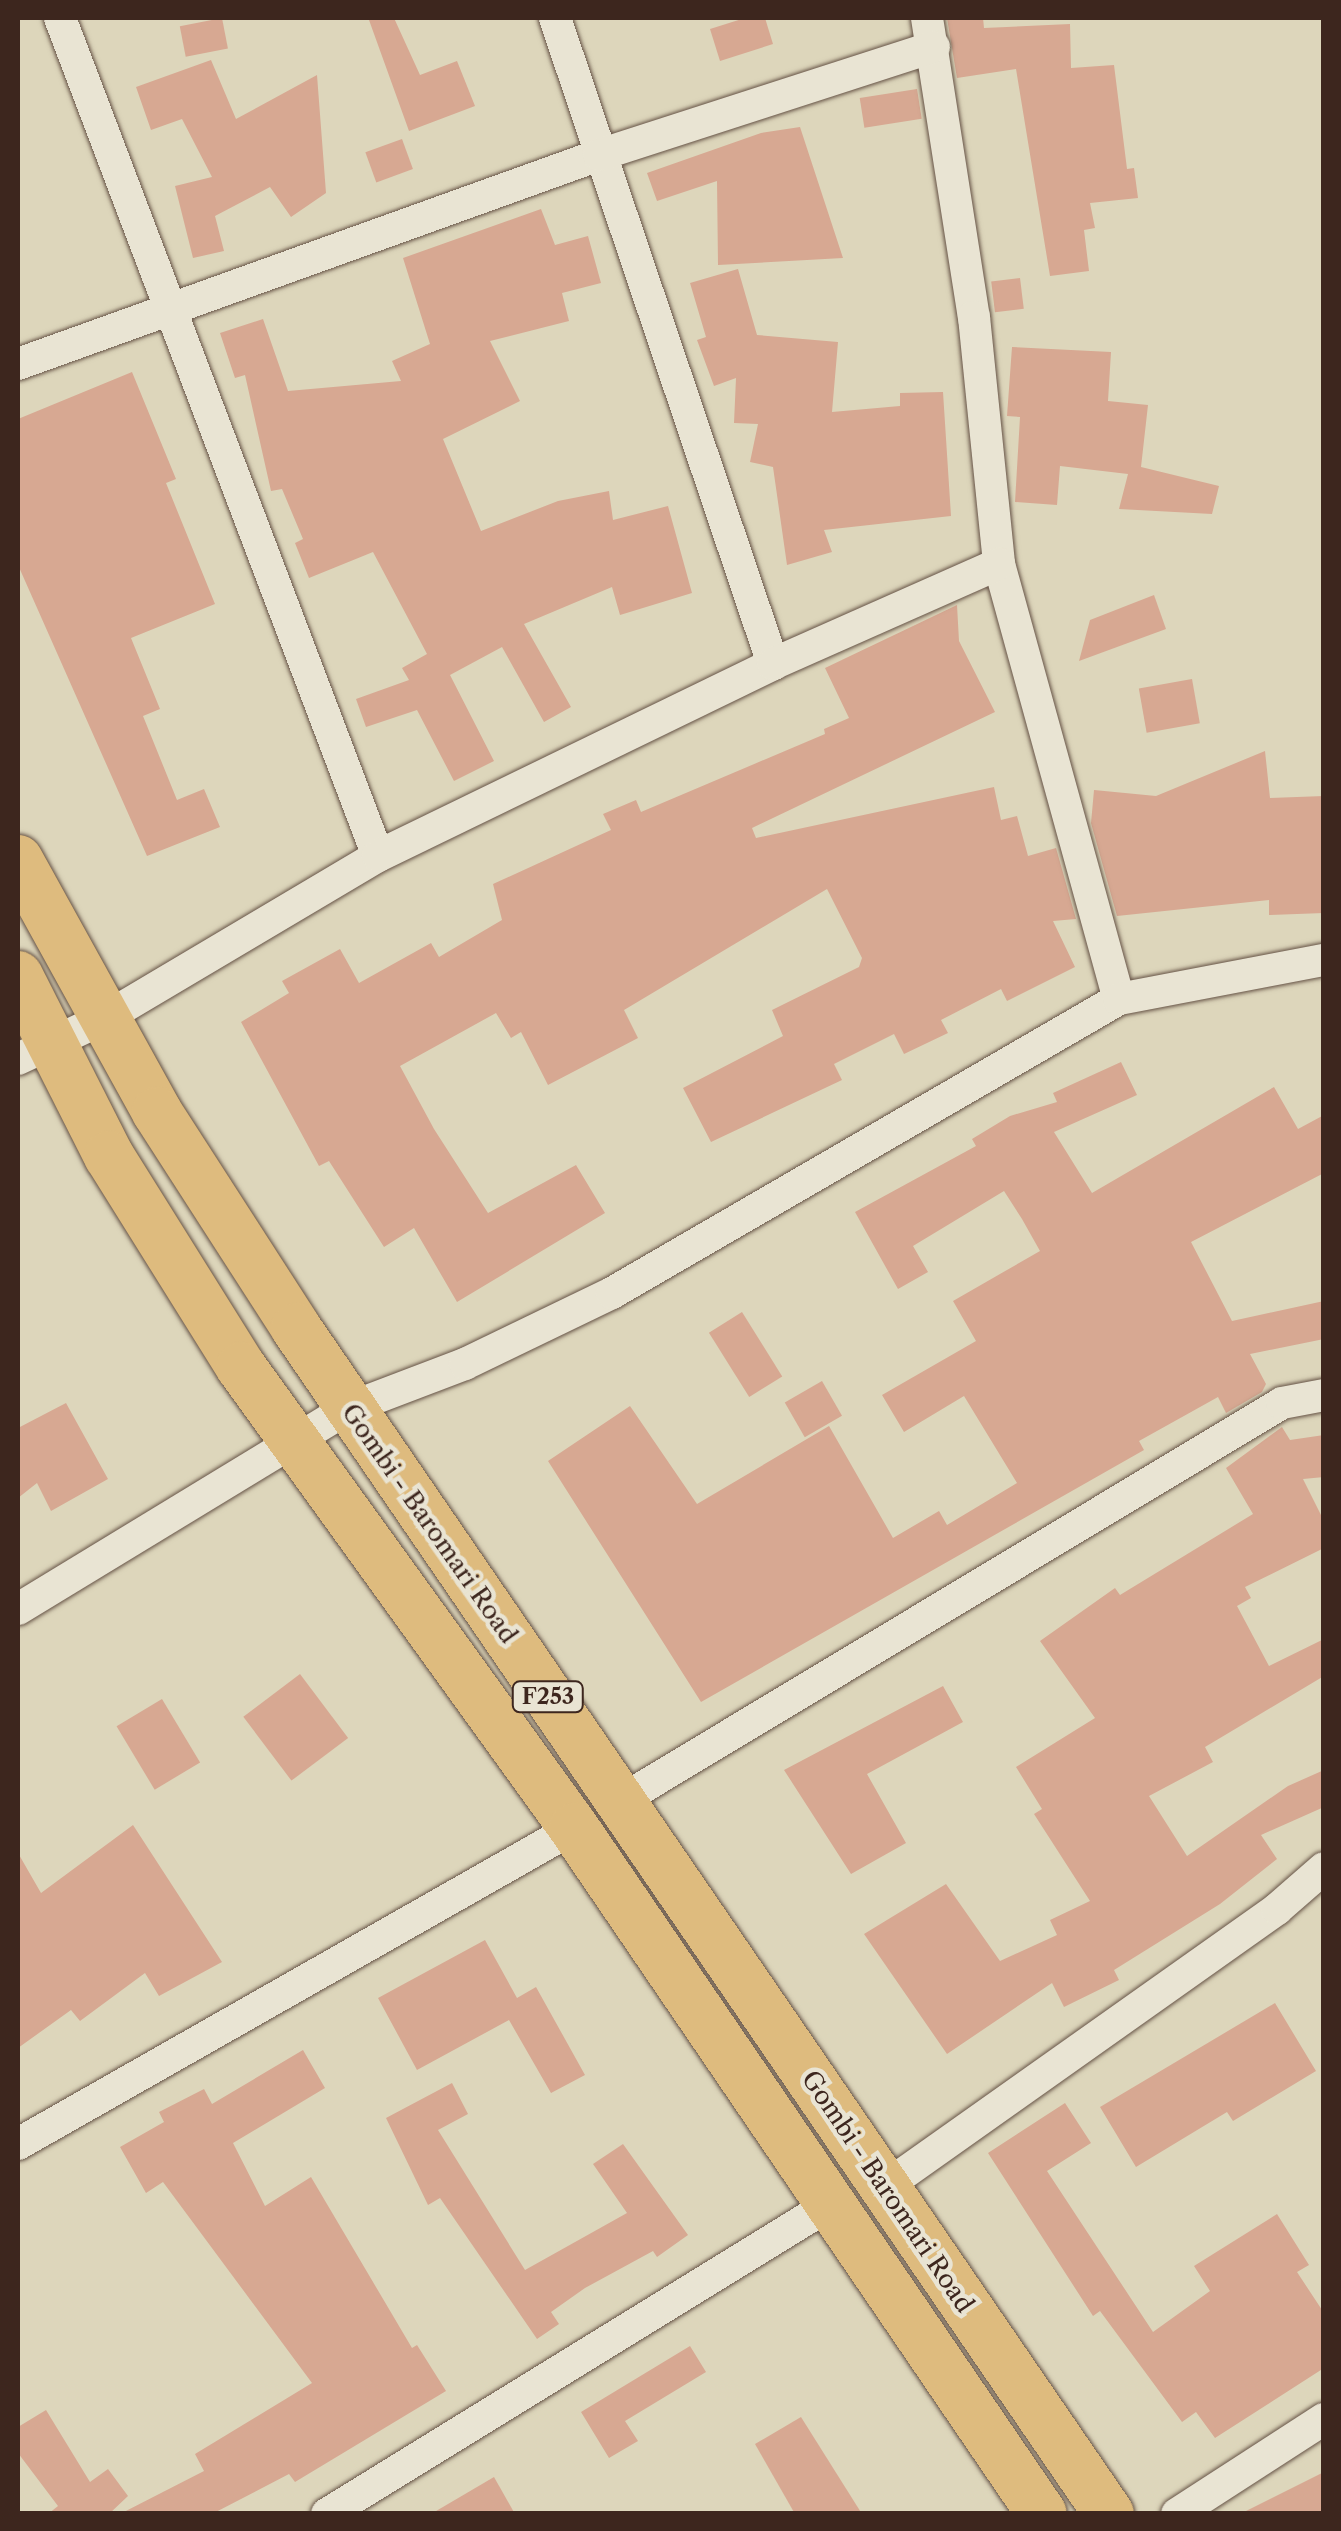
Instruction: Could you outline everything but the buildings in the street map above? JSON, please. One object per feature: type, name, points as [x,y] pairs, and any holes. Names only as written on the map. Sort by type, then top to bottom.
[{"type":"main road","name":"Gombi - Baromari Road","points":[[18,860],[157,1112],[349,1408],[886,2186],[1022,2395],[1110,2514]]},
{"type":"main road","name":"F253","points":[[18,976],[35,1050],[294,1444],[574,1828],[1042,2514]]},
{"type":"street","points":[[60,18],[168,314],[378,856]]},
{"type":"street","points":[[555,18],[773,664]]},
{"type":"street","points":[[18,364],[168,314],[931,32],[974,317],[998,564],[1119,999]]},
{"type":"street","points":[[35,1050],[105,1018],[378,856],[773,664],[998,564]]},
{"type":"street","points":[[18,1610],[349,1408],[465,1364],[612,1293],[1119,999],[1324,960]]},
{"type":"street","points":[[620,1802],[1282,1403],[1324,1395]]},
{"type":"street","points":[[18,2144],[574,1828]]},
{"type":"street","points":[[886,2186],[1276,1909],[1324,1868]]},
{"type":"street","points":[[328,2514],[829,2205]]},
{"type":"street","points":[[1177,2514],[1324,2419]]}]
